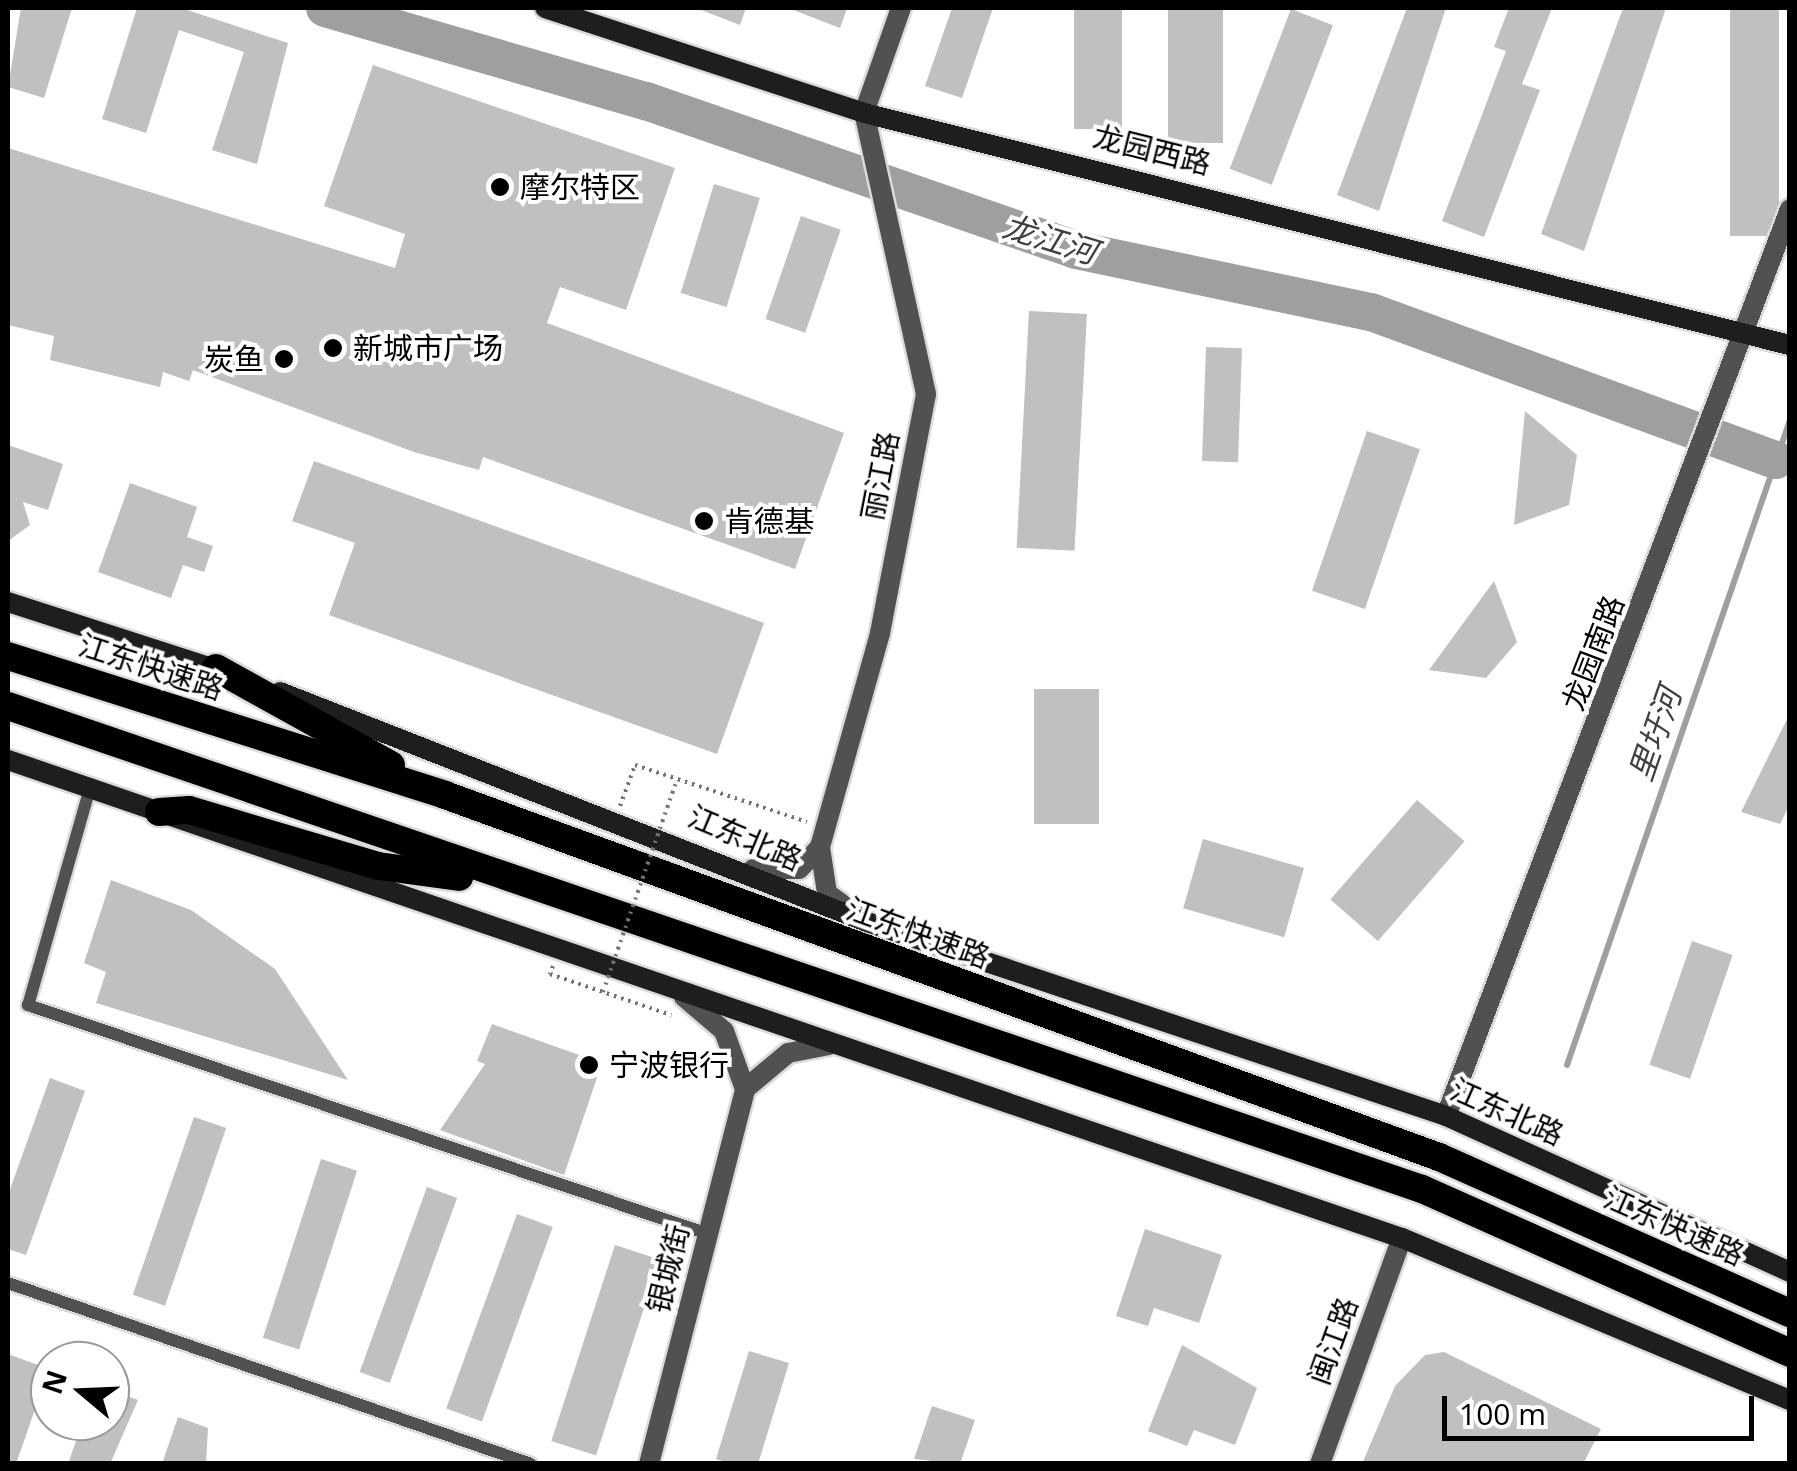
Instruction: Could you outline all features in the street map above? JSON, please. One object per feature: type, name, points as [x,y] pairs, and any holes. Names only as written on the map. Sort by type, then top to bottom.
[{"type":"highway","name":"江东快速路","points":[[8,656],[445,794],[1439,1158],[1790,1313]]},
{"type":"highway","points":[[216,668],[445,794]]},
{"type":"highway","points":[[8,706],[522,887],[1422,1190],[1790,1353]]},
{"type":"highway","points":[[159,812],[189,810],[378,866],[522,887]]},
{"type":"main road","name":"龙园西路","points":[[546,8],[864,113],[1790,344]]},
{"type":"main road","name":"江东北路","points":[[8,602],[216,668],[733,863],[867,922],[1446,1116],[1790,1272]]},
{"type":"main road","points":[[8,760],[684,997],[1402,1238],[1790,1400]]},
{"type":"street","points":[[864,113],[901,8]]},
{"type":"street","name":"丽江路","points":[[864,113],[926,394],[880,633],[823,838],[826,893],[867,922]]},
{"type":"street","name":"龙园南路","points":[[1446,1116],[1749,334],[1790,209]]},
{"type":"street","points":[[733,863],[774,876],[798,869],[823,838]]},
{"type":"street","points":[[684,997],[724,1030],[746,1089],[788,1053],[829,1045]]},
{"type":"street","name":"银城街","points":[[649,1464],[746,1089]]},
{"type":"street","name":"闽江路","points":[[1320,1464],[1402,1238]]},
{"type":"lane","points":[[90,788],[28,1004],[708,1234]]},
{"type":"lane","points":[[8,1284],[531,1464]]},
{"type":"path","points":[[616,818],[635,765],[823,838]]},
{"type":"path","points":[[603,992],[676,779]]},
{"type":"path","points":[[550,974],[684,1019]]},
{"type":"building","points":[[21,8],[72,8],[44,98],[8,87]]},
{"type":"building","points":[[137,8],[181,8],[288,43],[257,164],[212,150],[244,52],[179,30],[146,133],[102,119]]},
{"type":"building","points":[[696,8],[746,8],[740,25]]},
{"type":"building","points":[[788,8],[847,8],[840,28]]},
{"type":"building","points":[[952,8],[993,8],[962,98],[925,86]]},
{"type":"building","points":[[1074,8],[1122,8],[1122,129],[1074,129]]},
{"type":"building","points":[[1168,8],[1223,8],[1223,143],[1168,143]]},
{"type":"building","points":[[1407,8],[1446,8],[1379,211],[1337,195]]},
{"type":"building","points":[[1509,8],[1552,8],[1522,84],[1540,90],[1484,237],[1442,221],[1506,51],[1494,47]]},
{"type":"building","points":[[1623,8],[1666,8],[1584,251],[1541,234]]},
{"type":"building","points":[[1730,8],[1779,8],[1779,236],[1730,236]]},
{"type":"building","points":[[1291,9],[1333,25],[1272,185],[1230,169]]},
{"type":"building","name":"新城市广场","points":[[373,65],[675,168],[626,310],[560,287],[547,323],[844,433],[795,569],[483,457],[479,470],[414,452],[193,370],[189,381],[163,372],[160,387],[50,360],[54,336],[8,325],[8,148],[395,268],[405,234],[324,206]]},
{"type":"building","points":[[714,184],[760,198],[727,307],[681,293]]},
{"type":"building","points":[[801,216],[841,230],[805,333],[766,319]]},
{"type":"building","points":[[1029,311],[1087,314],[1075,551],[1017,548]]},
{"type":"building","points":[[1206,347],[1242,348],[1238,462],[1202,461]]},
{"type":"building","points":[[1525,411],[1577,455],[1569,505],[1514,525]]},
{"type":"building","points":[[1367,431],[1420,449],[1365,609],[1312,591]]},
{"type":"building","points":[[8,445],[63,464],[48,510],[23,502],[30,525],[8,541]]},
{"type":"building","points":[[314,461],[764,623],[717,754],[329,615],[355,543],[292,521]]},
{"type":"building","points":[[130,483],[197,507],[187,537],[213,546],[204,572],[183,565],[171,598],[98,572]]},
{"type":"building","points":[[1494,581],[1517,642],[1486,678],[1429,670]]},
{"type":"building","points":[[1034,689],[1099,689],[1099,824],[1034,824]]},
{"type":"building","points":[[1790,713],[1790,804],[1780,824],[1741,812]]},
{"type":"building","points":[[1417,800],[1465,841],[1378,941],[1330,900]]},
{"type":"building","points":[[1203,839],[1304,868],[1284,937],[1183,908]]},
{"type":"building","points":[[111,880],[191,910],[275,969],[348,1080],[96,1003],[106,972],[84,963]]},
{"type":"building","points":[[1692,941],[1733,955],[1690,1079],[1649,1065]]},
{"type":"building","points":[[492,1024],[602,1063],[564,1175],[440,1130],[485,1064],[477,1061]]},
{"type":"building","points":[[50,1078],[85,1091],[26,1255],[8,1249],[8,1195]]},
{"type":"building","points":[[194,1117],[226,1128],[165,1306],[133,1295]]},
{"type":"building","points":[[321,1159],[357,1171],[299,1350],[263,1338]]},
{"type":"building","points":[[427,1187],[457,1198],[390,1383],[360,1372]]},
{"type":"building","points":[[517,1214],[553,1227],[482,1422],[446,1409]]},
{"type":"building","points":[[1145,1229],[1222,1255],[1199,1323],[1154,1308],[1148,1326],[1116,1316]]},
{"type":"building","points":[[615,1245],[660,1260],[596,1455],[551,1441]]},
{"type":"building","points":[[1182,1345],[1257,1388],[1235,1445],[1194,1430],[1187,1446],[1148,1431]]},
{"type":"building","points":[[749,1351],[789,1363],[758,1464],[731,1464],[716,1459]]},
{"type":"building","points":[[1444,1352],[1601,1429],[1583,1464],[1362,1464],[1395,1386],[1425,1355]]},
{"type":"building","points":[[8,1354],[30,1362],[30,1424],[16,1464],[8,1464]]},
{"type":"building","points":[[130,1397],[138,1400],[130,1418]]},
{"type":"building","points":[[932,1406],[975,1420],[960,1464],[914,1459]]},
{"type":"building","points":[[178,1417],[208,1428],[206,1464],[162,1464]]},
{"type":"building","points":[[76,1441],[120,1441],[110,1464],[68,1464]]},
{"type":"waterway","name":"龙江河","points":[[325,8],[646,101],[1076,250],[1371,312],[1776,460]]},
{"type":"waterway","name":"里圩河","points":[[1567,1065],[1790,420]]},
{"type":"place","name":"摩尔特区","points":[[500,187]]},
{"type":"place","name":"新城市广场","points":[[333,348]]},
{"type":"place","name":"炭鱼","points":[[284,359]]},
{"type":"place","name":"肯德基","points":[[704,521]]},
{"type":"place","name":"宁波银行","points":[[589,1065]]}]
